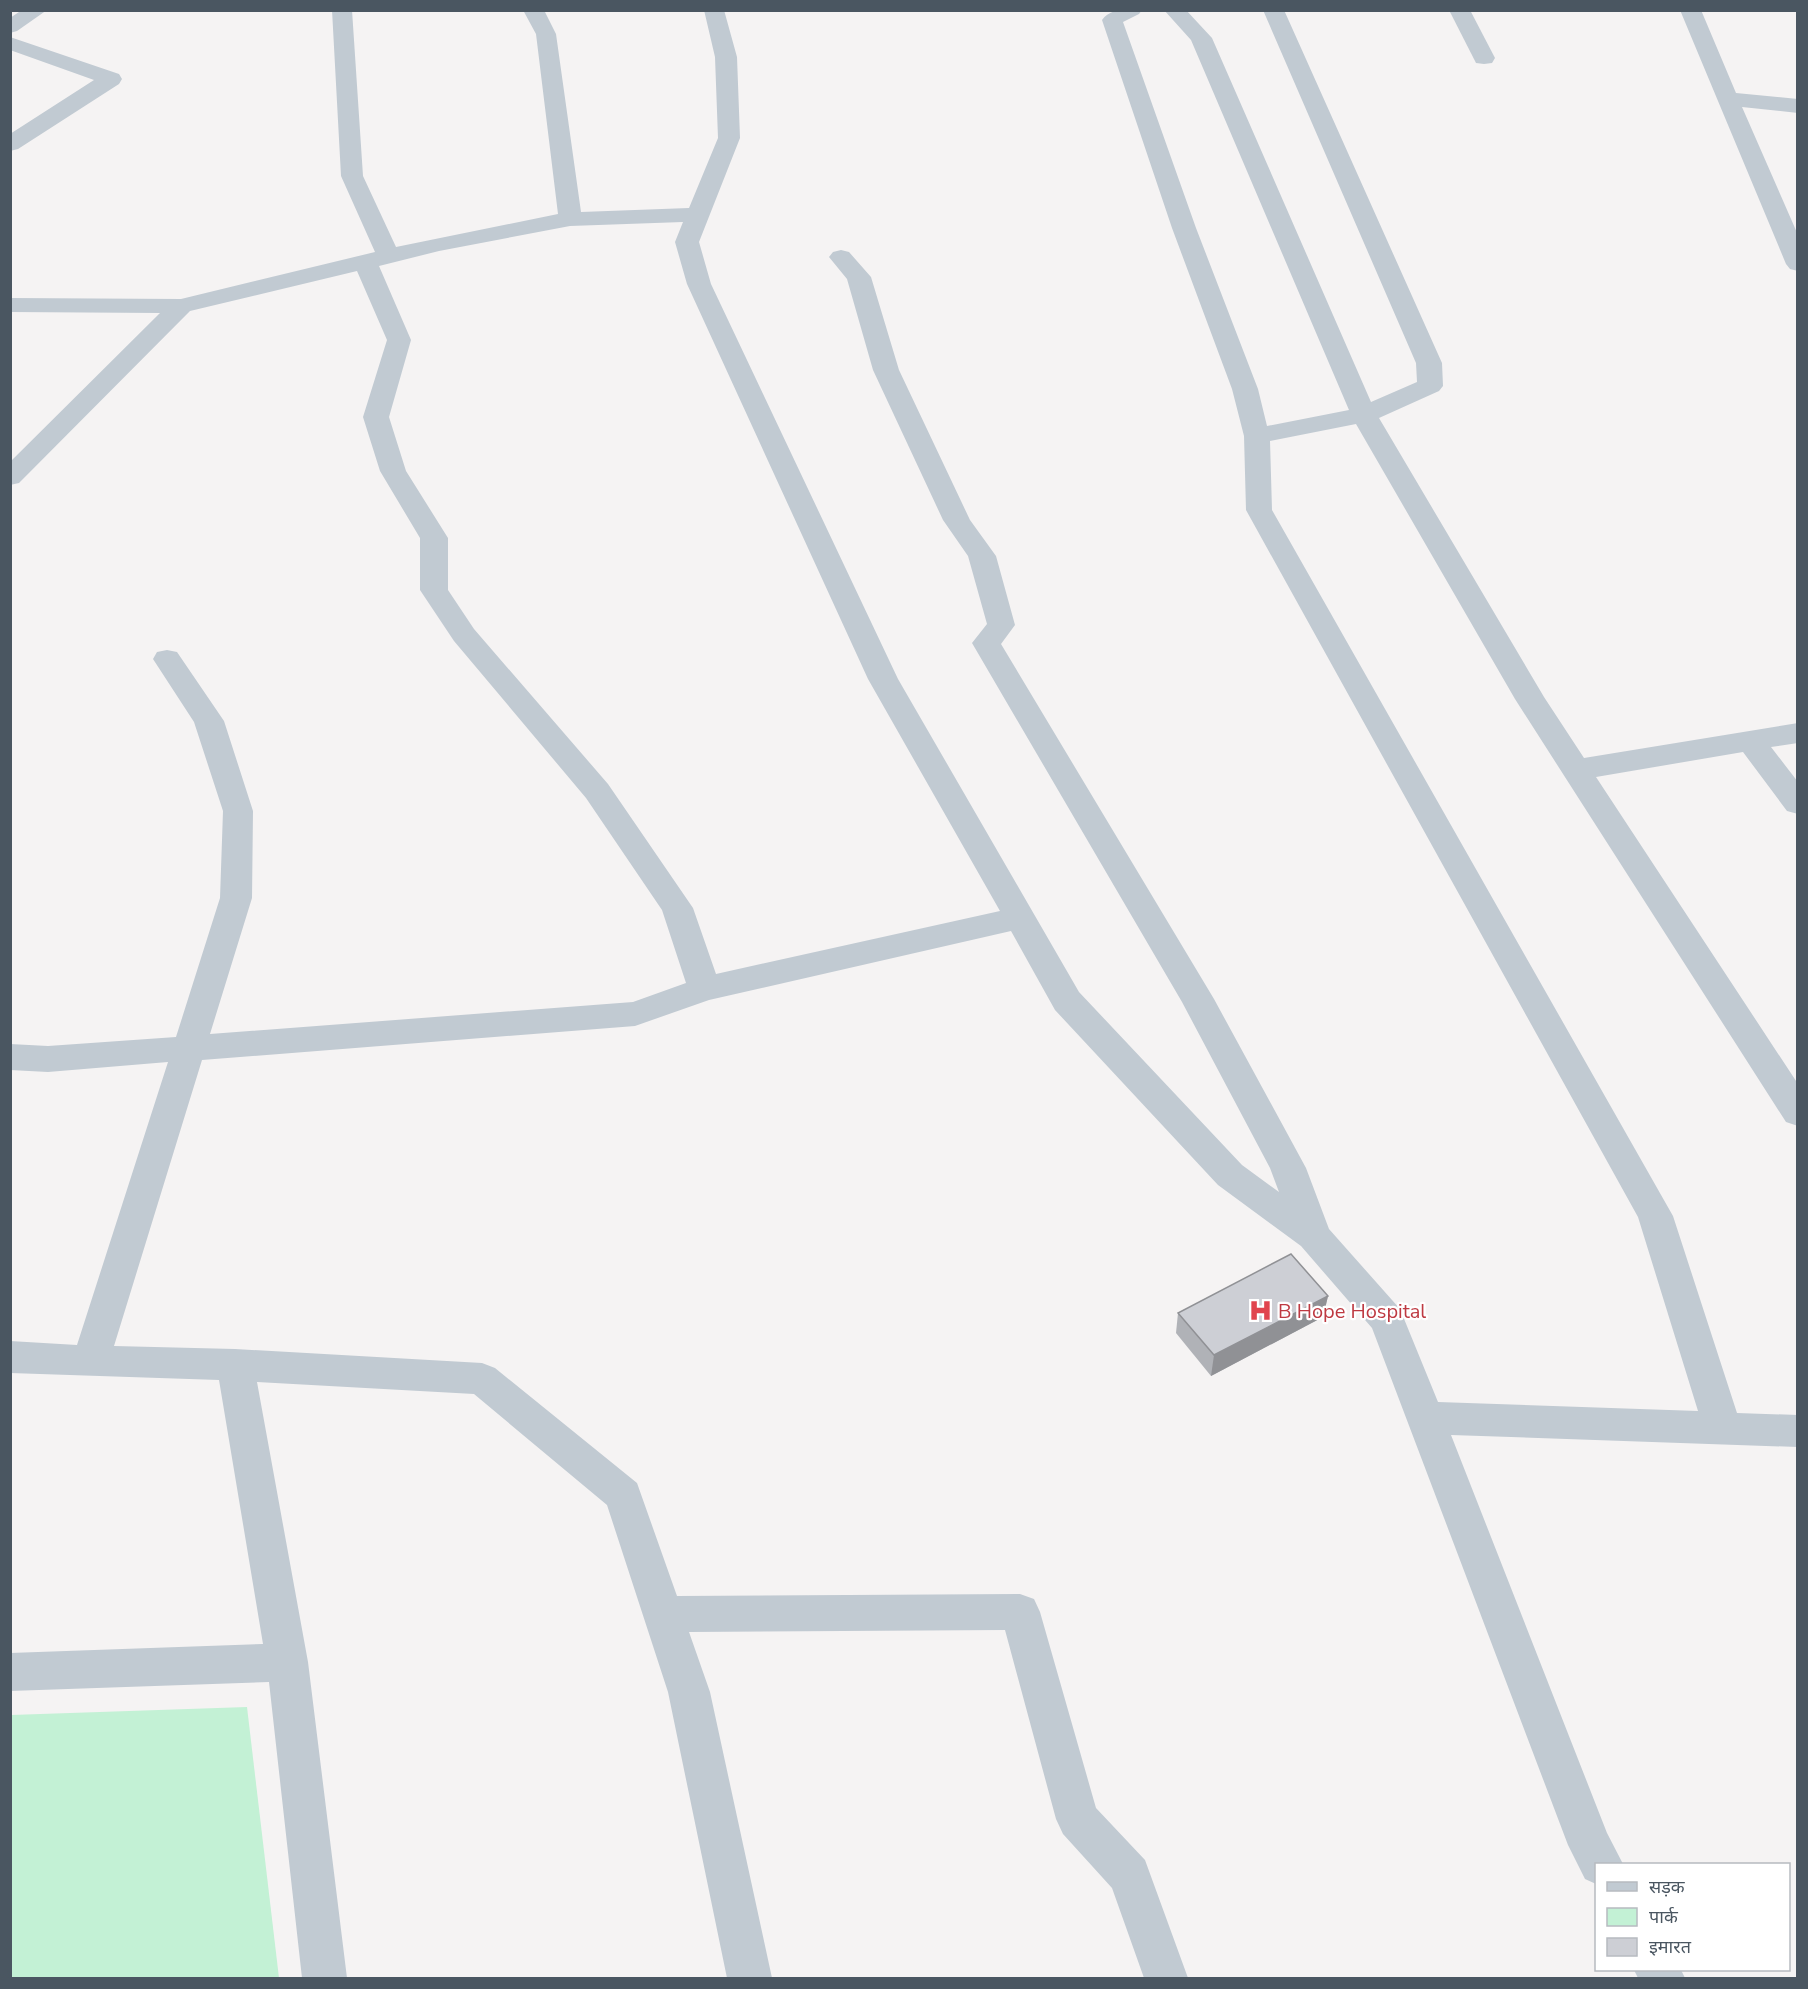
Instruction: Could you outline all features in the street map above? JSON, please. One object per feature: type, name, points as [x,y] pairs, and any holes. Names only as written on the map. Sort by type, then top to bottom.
[{"type":"street","points":[[10,27],[37,10]]},
{"type":"street","points":[[342,10],[352,176],[399,340],[376,417],[393,471],[434,538],[434,590],[464,635],[597,791],[677,908],[704,989]]},
{"type":"street","points":[[533,10],[546,34],[570,219]]},
{"type":"street","points":[[714,10],[726,57],[729,138],[687,242],[699,284],[884,679],[1067,1001],[1230,1175],[1314,1236],[1387,1320],[1590,1845],[1600,1863]]},
{"type":"street","points":[[1132,10],[1112,20],[1181,217],[1245,389],[1257,436],[1259,510],[1655,1216],[1723,1429]]},
{"type":"street","points":[[1174,10],[1201,38],[1364,416],[1530,699],[1797,1113]]},
{"type":"street","points":[[1257,436],[1364,416],[1430,386],[1429,363],[1273,10]]},
{"type":"street","points":[[1459,10],[1484,58]]},
{"type":"street","points":[[1690,10],[1797,264]]},
{"type":"street","points":[[10,43],[111,79],[10,144]]},
{"type":"street","points":[[1728,99],[1797,106]]},
{"type":"street","points":[[10,305],[181,306],[376,259],[570,219],[699,215]]},
{"type":"street","points":[[841,257],[860,277],[886,370],[957,520],[982,556],[1001,625],[986,643],[1197,999],[1288,1168],[1314,1236]]},
{"type":"street","points":[[14,468],[181,306]]},
{"type":"street","points":[[91,1361],[236,898],[238,810],[209,721],[167,659]]},
{"type":"street","points":[[1575,770],[1797,733]]},
{"type":"street","points":[[1750,741],[1797,804]]},
{"type":"street","points":[[10,1058],[48,1059],[635,1014],[704,989],[1020,918]]},
{"type":"street","points":[[10,1357],[235,1365],[482,1379],[623,1495],[689,1692],[749,1978]]},
{"type":"street","points":[[235,1365],[287,1662],[324,1978]]},
{"type":"street","points":[[1425,1418],[1797,1431]]},
{"type":"street","points":[[663,1614],[1020,1612],[1078,1819],[1129,1875],[1166,1978]]},
{"type":"street","points":[[10,1672],[287,1662]]},
{"type":"green space","points":[[247,1707],[279,1978],[11,1978],[11,1715]]},
{"type":"building","points":[[1291,1254],[1328,1296],[1214,1355],[1178,1313]]},
{"type":"place","name":"B Hope Hospital","points":[[1260,1311]]}]
